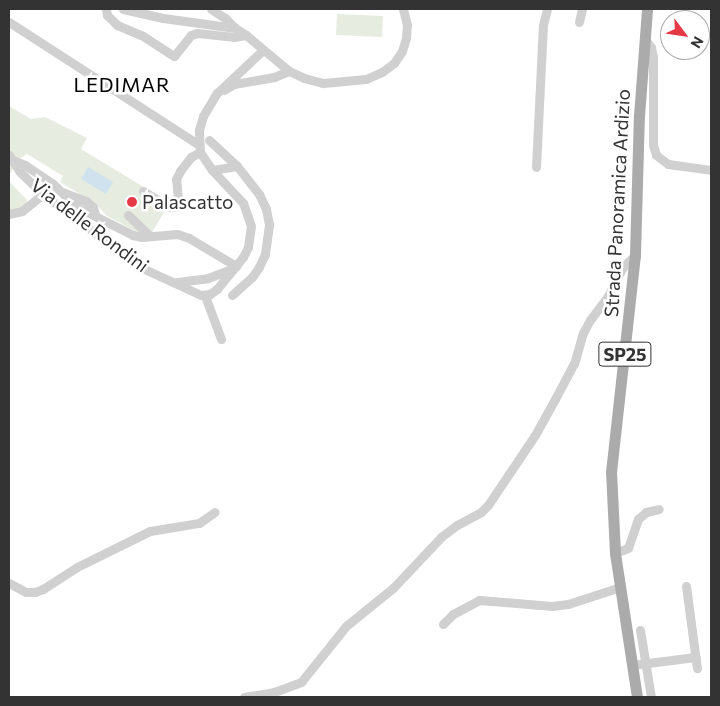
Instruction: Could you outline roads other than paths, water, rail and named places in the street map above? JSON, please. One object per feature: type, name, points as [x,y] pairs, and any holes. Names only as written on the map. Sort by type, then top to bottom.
[{"type":"main road","name":"Strada Panoramica Ardizio","points":[[637,697],[615,553],[611,472],[635,255],[639,116],[647,9]]},
{"type":"street","points":[[106,9],[111,21],[143,36],[174,56],[191,35],[198,33],[234,37],[246,35]]},
{"type":"street","points":[[123,9],[163,18],[235,28]]},
{"type":"street","points":[[211,9],[225,18],[289,71],[304,78],[323,83],[366,79],[382,72],[394,63],[402,51],[407,25],[403,9]]},
{"type":"street","points":[[536,167],[542,25],[547,9]]},
{"type":"street","points":[[579,22],[582,9]]},
{"type":"street","points":[[9,22],[200,149],[212,170],[236,193],[248,215],[250,238],[248,247],[236,266],[216,289],[205,296],[221,340]]},
{"type":"street","points":[[644,38],[651,47],[653,145],[656,155],[668,164],[711,170]]},
{"type":"street","points":[[200,149],[199,130],[204,116],[217,93],[263,50]]},
{"type":"street","points":[[217,93],[234,84],[274,77],[289,71]]},
{"type":"street","points":[[209,140],[237,166],[260,194],[266,209],[269,240],[259,267],[252,277],[232,295]]},
{"type":"street","points":[[143,191],[170,207],[174,207],[178,200],[176,179],[191,157],[200,149]]},
{"type":"street","name":"Via delle Rondini","points":[[10,158],[46,178],[77,207],[95,214],[133,235],[177,234],[189,238],[236,266]]},
{"type":"street","name":"Via delle Rondini","points":[[10,158],[20,172],[43,194],[140,267],[205,296]]},
{"type":"street","points":[[212,170],[237,166]]},
{"type":"street","points":[[9,214],[22,211],[43,194]]},
{"type":"street","points":[[128,215],[150,236]]},
{"type":"street","points":[[244,697],[282,690],[301,682],[311,672],[346,626],[393,588],[441,537],[457,525],[481,512],[534,435],[574,364],[583,333],[590,320],[608,296],[624,267],[635,255]]},
{"type":"street","points":[[174,282],[208,278],[236,266]]},
{"type":"street","points":[[615,553],[628,548],[638,519],[646,512],[659,509]]},
{"type":"street","points":[[9,583],[26,592],[35,592],[43,589],[76,567],[150,531],[199,523],[215,512]]},
{"type":"street","points":[[686,586],[697,668]]},
{"type":"street","points":[[443,624],[454,614],[479,600],[552,606],[568,604],[620,587]]},
{"type":"street","points":[[640,630],[651,697]]},
{"type":"street","points":[[632,665],[696,657]]},
{"type":"water","points":[[88,167],[113,182],[106,194],[81,179]]},
{"type":"place","name":"Palascatto","points":[[132,202]]},
{"type":"district","name":"LEDIMAR","points":[[122,84]]}]
